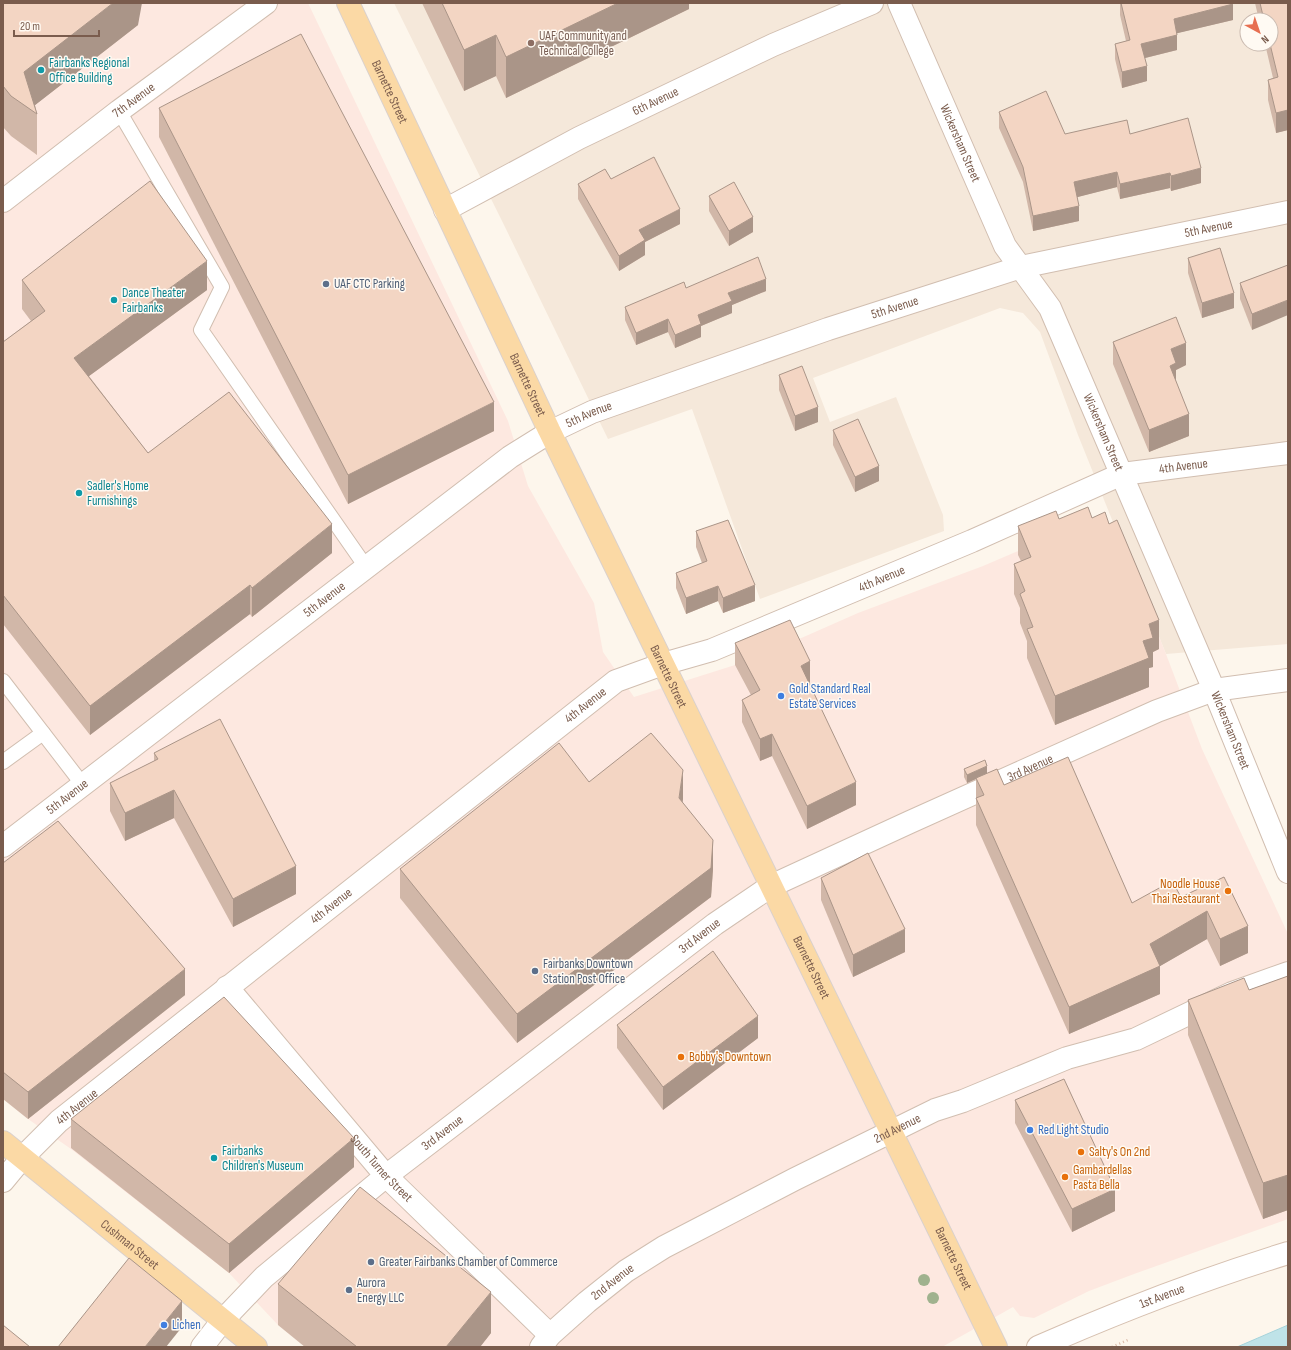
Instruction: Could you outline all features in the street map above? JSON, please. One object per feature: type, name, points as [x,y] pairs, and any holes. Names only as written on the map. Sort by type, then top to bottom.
[{"type":"main road","name":"Barnette Street","points":[[348,3],[550,432],[996,1347]]},
{"type":"main road","name":"Cushman Street","points":[[3,1142],[256,1347]]},
{"type":"street","name":"7th Avenue","points":[[3,201],[119,111],[266,3]]},
{"type":"street","name":"6th Avenue","points":[[445,210],[593,131],[773,45],[872,3]]},
{"type":"street","name":"Wickersham Street","points":[[899,3],[1005,246],[1050,308],[1214,690],[1288,872]]},
{"type":"street","name":"5th Avenue","points":[[3,846],[510,457],[550,432],[592,412],[828,329],[1021,268],[1288,212]]},
{"type":"street","name":"4th Avenue","points":[[3,1181],[22,1158],[59,1121],[616,681],[663,664],[712,650],[972,541],[1122,474],[1288,453]]},
{"type":"street","name":"3rd Avenue","points":[[202,1347],[224,1320],[264,1277],[386,1176],[715,924],[771,886],[1157,711],[1214,690],[1288,680]]},
{"type":"street","name":"2nd Avenue","points":[[546,1341],[587,1302],[626,1271],[664,1247],[795,1179],[935,1110],[962,1101],[1067,1058],[1136,1039],[1232,993],[1288,973]]},
{"type":"street","name":"South Turner Street","points":[[227,988],[386,1176],[546,1341]]},
{"type":"street","name":"1st Avenue","points":[[1038,1347],[1171,1293],[1232,1270],[1288,1252]]},
{"type":"lane","points":[[119,111],[222,287],[201,330],[366,567]]},
{"type":"lane","points":[[3,681],[83,784]]},
{"type":"lane","points":[[3,762],[43,733]]},
{"type":"shaded area","points":[[3,3],[308,3],[508,421],[528,486],[594,603],[603,652],[634,697],[735,665],[858,613],[983,566],[1086,522],[1122,545],[1202,749],[1288,934],[1288,1219],[1089,1291],[1034,1318],[1020,1316],[1013,1307],[942,1347],[305,1347],[278,1325],[229,1273],[71,1149],[28,1119],[3,1099]]},
{"type":"shaded area","points":[[394,3],[1288,3],[1288,644],[1166,654],[1078,435],[1040,332],[1023,313],[1000,308],[813,378],[830,422],[896,397],[943,515],[944,531],[760,599],[692,409],[608,439]]},
{"type":"water","points":[[1288,1325],[1288,1347],[1237,1347]]},
{"type":"building","points":[[3,3],[113,3],[24,72],[37,114],[11,96],[3,86]]},
{"type":"building","points":[[442,3],[618,3],[506,57],[496,35],[464,50]]},
{"type":"building","points":[[1121,3],[1233,4],[1174,19],[1177,35],[1141,44],[1147,66],[1122,72],[1115,44],[1130,40]]},
{"type":"building","points":[[1260,3],[1288,3],[1288,110],[1276,113],[1268,80],[1278,77],[1272,52],[1279,52],[1279,12],[1262,12]]},
{"type":"building","name":"UAF CTC Parking","points":[[301,34],[494,402],[348,475],[159,108]]},
{"type":"building","points":[[1046,91],[1065,134],[1127,120],[1130,134],[1188,118],[1201,168],[1171,176],[1170,173],[1120,184],[1117,172],[1074,182],[1079,206],[1033,216],[1023,167],[999,112]]},
{"type":"building","points":[[654,157],[680,209],[639,230],[645,240],[619,256],[578,184],[605,169],[611,179]]},
{"type":"building","points":[[150,181],[207,261],[74,358],[148,453],[229,392],[332,524],[252,588],[250,585],[90,706],[3,595],[3,342],[45,311],[22,280]]},
{"type":"building","points":[[734,182],[753,217],[729,231],[709,196]]},
{"type":"building","points":[[1220,248],[1234,293],[1202,303],[1188,258]]},
{"type":"building","points":[[758,257],[766,279],[728,293],[732,301],[698,315],[701,324],[675,335],[668,319],[636,333],[625,307],[684,282],[686,288]]},
{"type":"building","points":[[1288,265],[1288,300],[1252,314],[1240,283]]},
{"type":"building","points":[[1176,317],[1186,343],[1171,349],[1176,363],[1170,366],[1189,414],[1149,430],[1113,342]]},
{"type":"building","points":[[802,366],[818,407],[795,416],[779,375]]},
{"type":"building","points":[[858,419],[879,466],[855,477],[833,430]]},
{"type":"building","points":[[1088,507],[1092,518],[1105,512],[1109,524],[1117,520],[1159,620],[1149,624],[1153,638],[1143,641],[1149,658],[1055,696],[1027,629],[1033,627],[1020,594],[1025,591],[1014,564],[1031,557],[1018,526],[1056,511],[1059,519]]},
{"type":"building","points":[[728,520],[755,585],[723,598],[718,586],[686,598],[676,573],[707,561],[696,531]]},
{"type":"building","points":[[790,620],[810,661],[801,666],[856,782],[807,806],[772,734],[760,739],[742,700],[760,690],[735,643]]},
{"type":"building","points":[[220,719],[296,866],[233,899],[174,790],[125,813],[110,783],[158,759],[154,753]]},
{"type":"building","name":"Fairbanks Downtown Station Post Office","points":[[651,733],[683,770],[679,798],[713,840],[711,868],[517,1014],[400,869],[559,743],[589,782]]},
{"type":"building","points":[[1068,757],[1132,903],[1172,881],[1181,897],[1224,877],[1248,926],[1220,939],[1207,911],[1150,944],[1160,966],[1069,1007],[976,798],[984,795],[976,778],[997,769],[1004,785]]},
{"type":"building","points":[[985,760],[987,766],[967,775],[964,769]]},
{"type":"building","points":[[58,821],[185,969],[28,1092],[3,1072],[3,863]]},
{"type":"building","points":[[868,853],[905,929],[853,955],[821,878]]},
{"type":"building","points":[[713,951],[758,1016],[663,1087],[617,1025]]},
{"type":"building","points":[[1288,976],[1288,1175],[1263,1183],[1188,1000],[1244,978],[1249,990]]},
{"type":"building","name":"Fairbanks Children's Museum","points":[[224,997],[354,1138],[229,1244],[71,1119]]},
{"type":"building","points":[[1064,1079],[1115,1189],[1072,1209],[1015,1100]]},
{"type":"building","points":[[360,1187],[491,1292],[446,1347],[357,1347],[278,1284]]},
{"type":"building","points":[[129,1258],[182,1301],[145,1347],[58,1347]]},
{"type":"building","points":[[3,1325],[30,1347],[3,1347]]},
{"type":"place","name":"UAF Community and Technical College","points":[[531,43]]},
{"type":"place","name":"Fairbanks Regional Office Building","points":[[41,70]]},
{"type":"place","name":"UAF CTC Parking","points":[[326,284]]},
{"type":"place","name":"Dance Theater Fairbanks","points":[[114,300]]},
{"type":"place","name":"Sadler's Home Furnishings","points":[[79,493]]},
{"type":"place","name":"Gold Standard Real Estate Services","points":[[781,696]]},
{"type":"place","name":"Noodle House Thai Restaurant","points":[[1228,891]]},
{"type":"place","name":"Fairbanks Downtown Station Post Office","points":[[535,971]]},
{"type":"place","name":"Bobby's Downtown","points":[[681,1057]]},
{"type":"place","name":"Red Light Studio","points":[[1030,1130]]},
{"type":"place","name":"Salty's On 2nd","points":[[1081,1152]]},
{"type":"place","name":"Fairbanks Children's Museum","points":[[214,1158]]},
{"type":"place","name":"Gambardellas Pasta Bella","points":[[1065,1177]]},
{"type":"place","name":"Greater Fairbanks Chamber of Commerce","points":[[371,1262]]},
{"type":"place","name":"Aurora Energy LLC","points":[[349,1290]]},
{"type":"place","name":"Lichen","points":[[164,1325]]}]
